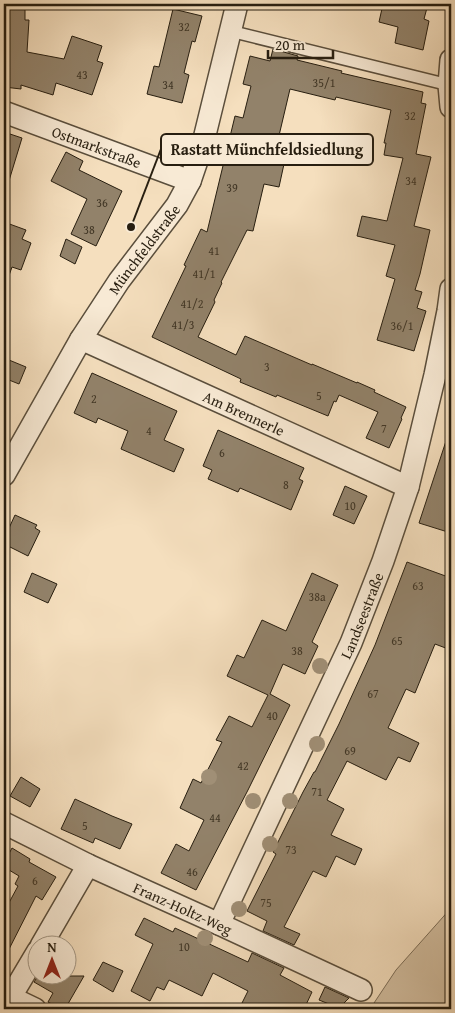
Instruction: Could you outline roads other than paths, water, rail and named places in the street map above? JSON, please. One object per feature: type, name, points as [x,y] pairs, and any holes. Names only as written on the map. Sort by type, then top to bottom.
[{"type":"street","name":"Münchfeldstraße","points":[[4,476],[81,339],[119,281],[177,205],[190,181],[203,143],[237,4]]},
{"type":"street","points":[[451,60],[449,86],[451,107]]},
{"type":"street","name":"Ostmarkstraße","points":[[4,112],[190,181]]},
{"type":"street","name":"Landseestraße","points":[[219,924],[351,643],[383,561],[408,487],[435,376],[451,289]]},
{"type":"street","name":"Am Brennerle","points":[[81,339],[408,487]]},
{"type":"street","name":"Franz-Holtz-Weg","points":[[4,823],[88,865],[361,990]]},
{"type":"street","points":[[47,936],[88,865]]},
{"type":"street","points":[[28,967],[7,1002],[35,1009]]},
{"type":"lane","points":[[230,31],[449,86]]},
{"type":"place","name":"Rastatt Münchfeldsiedlung","points":[[131,227]]}]
